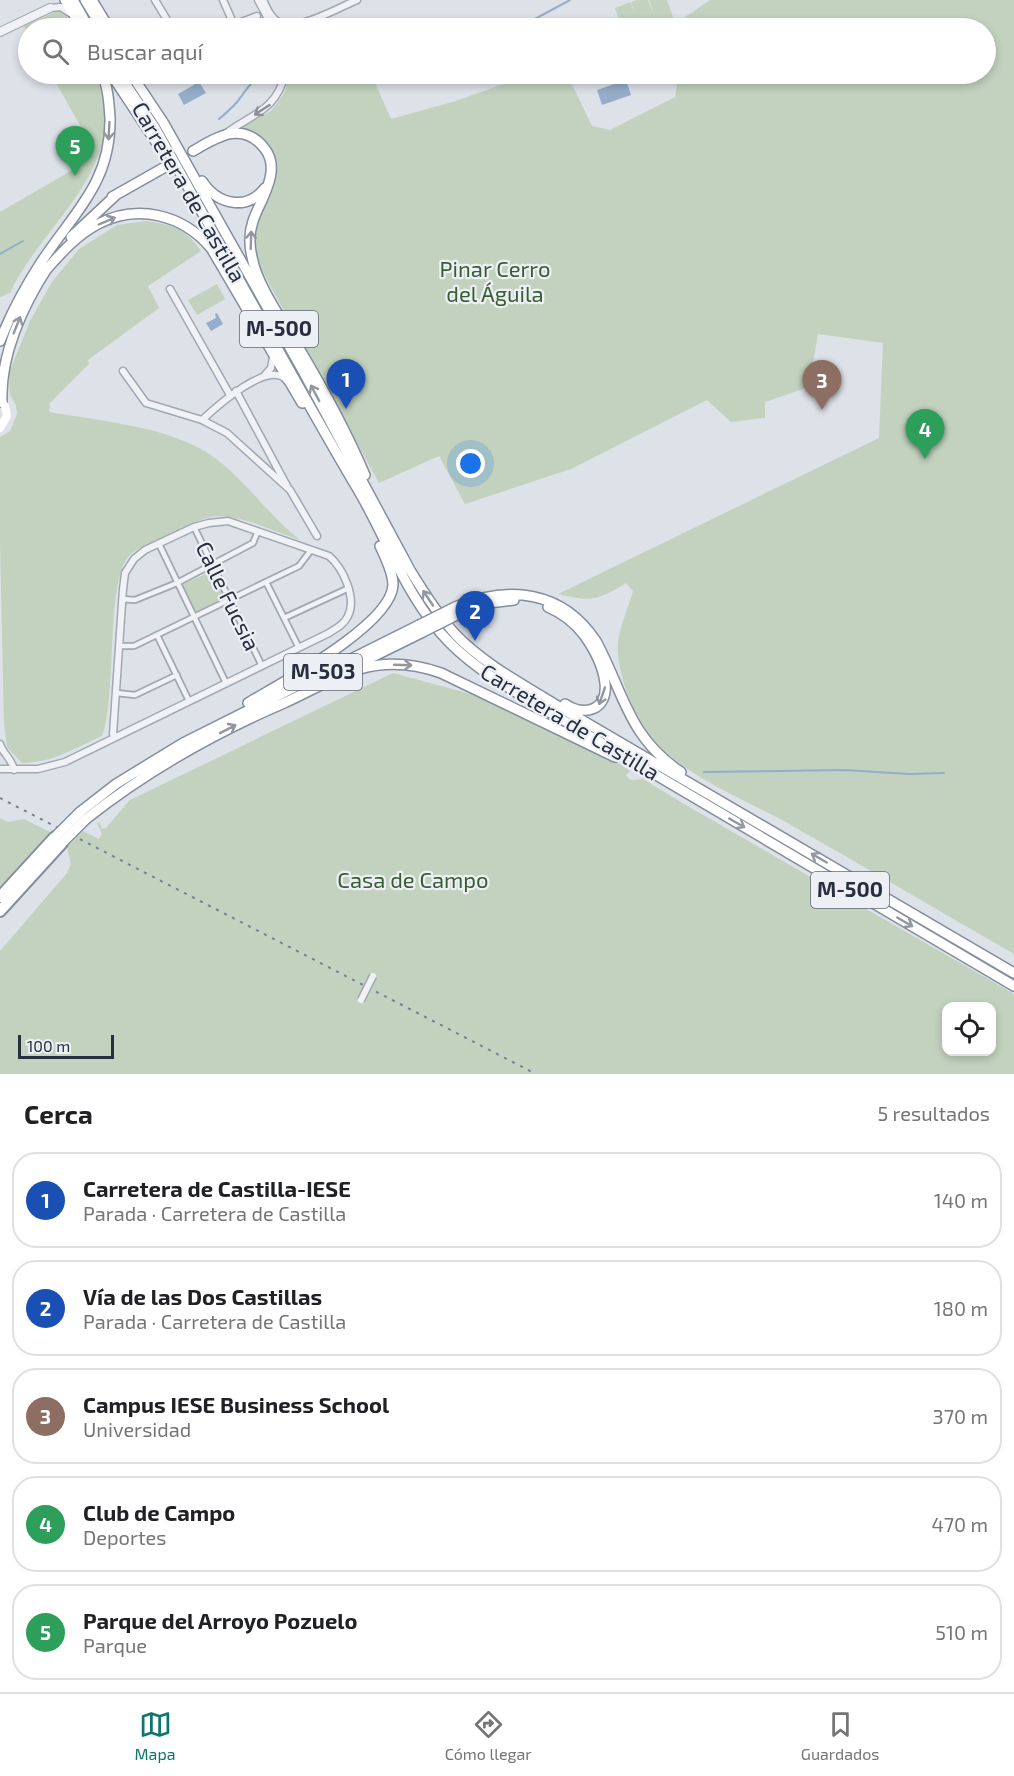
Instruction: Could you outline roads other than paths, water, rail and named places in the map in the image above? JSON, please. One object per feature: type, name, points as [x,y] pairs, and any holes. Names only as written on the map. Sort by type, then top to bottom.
[{"type":"highway","points":[[65,0],[75,18]]},
{"type":"highway","points":[[73,0],[83,18]]},
{"type":"highway","points":[[85,0],[96,18]]},
{"type":"highway","points":[[92,0],[103,18]]},
{"type":"highway","points":[[1,401],[1,381],[10,342],[24,308],[44,266],[97,182],[107,158],[110,129],[109,102],[104,84]]},
{"type":"highway","name":"M-500","points":[[118,84],[151,133],[248,309]]},
{"type":"highway","name":"Carretera de Castilla","points":[[126,84],[155,128],[358,490],[412,594],[450,644],[490,676],[1014,986]]},
{"type":"highway","name":"Carretera de Castilla","points":[[139,84],[163,122],[303,371],[410,570],[443,620],[475,652],[493,666],[1014,973]]},
{"type":"highway","name":"M-500","points":[[163,122],[185,149],[208,190],[224,201],[232,203],[249,201],[260,194],[270,181]]},
{"type":"highway","name":"M-500","points":[[223,135],[241,134],[259,142],[269,157],[270,181],[251,231],[252,261],[262,285],[344,427],[393,537]]},
{"type":"highway","points":[[193,151],[223,135]]},
{"type":"highway","points":[[0,341],[20,296],[71,237],[117,194],[165,167]]},
{"type":"highway","name":"M-500","points":[[44,266],[98,224],[127,214],[159,215],[189,228],[206,242],[217,256],[299,399],[322,429]]},
{"type":"highway","points":[[228,719],[245,705],[315,663],[363,628],[385,606],[390,595],[393,585],[387,561],[342,464]]},
{"type":"highway","name":"M-503","points":[[83,816],[154,770],[457,610],[486,596],[523,594],[543,599],[568,611],[589,630],[632,722],[648,745],[675,768],[751,818]]},
{"type":"highway","name":"M-500","points":[[457,610],[505,600],[541,604],[554,609],[574,624],[591,645],[602,671],[605,685],[603,696],[599,705],[583,712],[569,707],[514,674],[493,666]]},
{"type":"highway","name":"M-503","points":[[0,897],[116,784],[149,762],[228,719],[421,629]]},
{"type":"highway","name":"M-500","points":[[270,709],[361,669],[380,665],[416,665],[462,682],[687,794]]},
{"type":"highway","name":"M-503","points":[[0,911],[58,840]]},
{"type":"main road","points":[[0,428],[7,416],[5,406],[1,401]]},
{"type":"street","points":[[29,18],[50,8],[59,0]]},
{"type":"street","points":[[155,0],[166,18]]},
{"type":"street","points":[[223,0],[231,18]]},
{"type":"street","points":[[258,0],[268,18]]},
{"type":"street","points":[[263,0],[275,18]]},
{"type":"street","points":[[313,18],[357,0]]},
{"type":"street","points":[[50,8],[61,7],[75,18]]},
{"type":"street","points":[[251,18],[256,16]]},
{"type":"street","points":[[0,32],[18,23]]},
{"type":"street","points":[[223,135],[270,105],[282,84]]},
{"type":"street","points":[[170,289],[317,536]]},
{"type":"street","points":[[264,376],[271,368],[273,351]]},
{"type":"street","points":[[123,371],[146,402],[202,420],[227,433],[290,490]]},
{"type":"street","points":[[202,420],[233,393],[264,376],[275,374],[284,377],[299,399]]},
{"type":"street","points":[[0,769],[38,769],[65,762],[299,648],[342,624],[349,615],[351,600],[349,588],[337,563],[329,556],[311,549],[228,521],[194,527],[145,550],[134,559],[125,573],[114,737]]},
{"type":"street","name":"Calle Fucsia","points":[[194,527],[262,666]]},
{"type":"street","points":[[122,599],[135,600],[213,565],[253,543],[258,531]]},
{"type":"street","points":[[159,544],[226,683]]},
{"type":"street","points":[[119,646],[134,646],[299,566],[311,549]]},
{"type":"street","points":[[266,582],[299,648]]},
{"type":"street","points":[[284,618],[349,588]]},
{"type":"street","points":[[158,635],[189,701]]},
{"type":"street","points":[[116,693],[135,695],[177,675]]},
{"type":"street","points":[[0,744],[4,754],[13,763],[14,770]]},
{"type":"street","points":[[360,1003],[373,976]]},
{"type":"water","points":[[196,84],[200,84],[206,93],[184,105],[178,94]]},
{"type":"water","points":[[614,84],[627,84],[631,95],[602,105],[597,90]]},
{"type":"water","points":[[217,313],[223,324],[211,331],[206,323],[216,318]]},
{"type":"waterway","points":[[537,18],[570,0]]},
{"type":"waterway","points":[[219,119],[235,104],[250,84]]},
{"type":"waterway","points":[[0,254],[23,241]]},
{"type":"waterway","points":[[704,772],[844,770],[909,774],[944,773]]},
{"type":"railway","points":[[0,798],[536,1074]]},
{"type":"place","name":"Parque del Arroyo Pozuelo","points":[[75,176]]},
{"type":"place","name":"Carretera de Castilla-IESE","points":[[346,409]]},
{"type":"place","name":"Campus IESE Business School","points":[[822,410]]},
{"type":"place","name":"Club de Campo","points":[[925,459]]},
{"type":"place","name":"Vía de las Dos Castillas","points":[[475,641]]},
{"type":"park label","name":"Pinar Cerro del Águila","points":[[495,282]]},
{"type":"park label","name":"Casa de Campo","points":[[413,880]]}]
